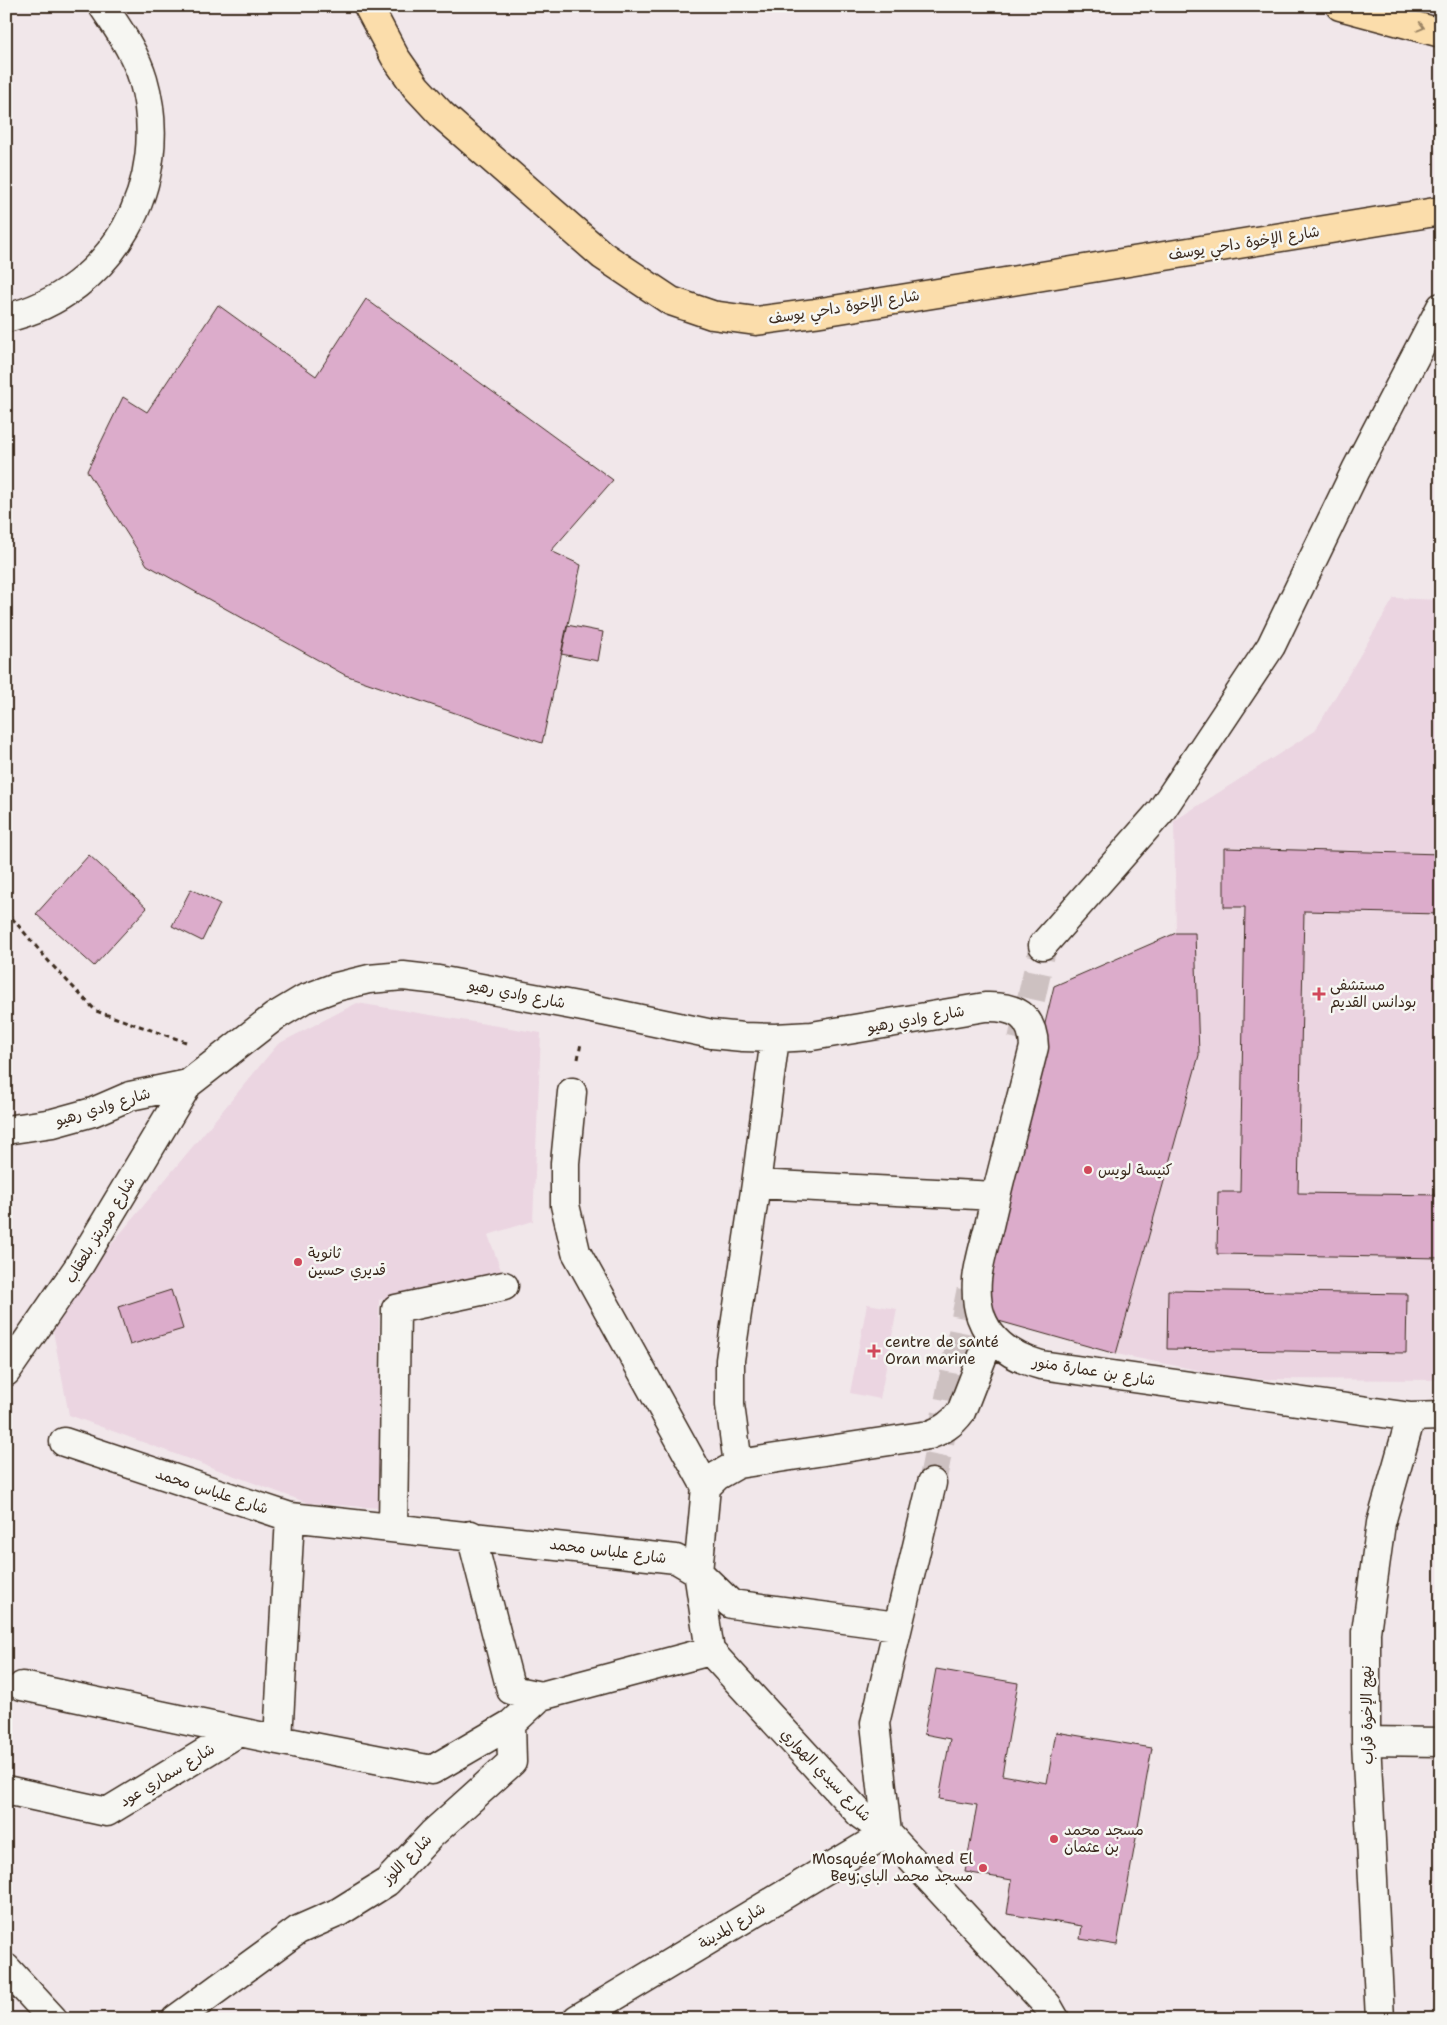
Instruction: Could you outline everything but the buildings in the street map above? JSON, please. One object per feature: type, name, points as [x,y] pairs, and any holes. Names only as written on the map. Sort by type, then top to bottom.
[{"type":"main road","name":"شارع الإخوة داحي يوسف","points":[[368,6],[395,57],[416,87],[442,115],[602,255],[671,301],[712,315],[756,320],[815,313],[1441,211]]},
{"type":"main road","points":[[1340,6],[1441,33]]},
{"type":"street","points":[[6,318],[40,307],[70,290],[96,268],[122,234],[135,212],[146,180],[151,145],[150,112],[142,78],[129,47],[103,6]]},
{"type":"street","points":[[1042,945],[1161,811],[1271,646],[1356,470],[1441,307]]},
{"type":"street","name":"شارع وادي رهيو","points":[[6,1130],[53,1123],[93,1112],[130,1096],[188,1084],[274,1017],[304,999],[336,987],[369,979],[404,976],[438,980],[588,1008],[712,1034],[775,1038],[812,1036],[997,1007],[1015,1012],[1030,1024],[1034,1035],[1034,1047]]},
{"type":"street","points":[[738,1464],[730,1405],[730,1360],[775,1038]]},
{"type":"street","name":"شارع بن عمارة منور","points":[[1034,1047],[996,1196],[978,1277],[976,1297],[981,1318],[991,1335],[1007,1351],[1023,1360],[1041,1365],[1411,1417],[1441,1416]]},
{"type":"street","name":"شارع موريتز بلعقاب","points":[[6,1372],[79,1266],[188,1084]]},
{"type":"street","points":[[471,1535],[511,1690],[542,1696],[710,1650],[698,1572],[706,1487],[576,1252],[565,1206],[565,1163],[572,1092]]},
{"type":"street","points":[[756,1184],[996,1196]]},
{"type":"street","points":[[393,1527],[396,1310],[504,1286]]},
{"type":"street","points":[[706,1487],[717,1476],[738,1464],[929,1435],[943,1430],[961,1412],[991,1335]]},
{"type":"street","name":"نهج الإخوة قراب","points":[[1380,2019],[1366,1741],[1366,1632],[1381,1523],[1411,1417]]},
{"type":"street","name":"شارع علباس محمد","points":[[64,1442],[290,1517],[471,1535],[676,1559],[698,1572],[731,1604],[897,1626]]},
{"type":"street","points":[[887,1833],[875,1723],[932,1483]]},
{"type":"street","points":[[278,1740],[290,1517]]},
{"type":"street","name":"شارع سيدي الهواري","points":[[710,1650],[861,1815],[887,1833],[1047,2005],[1055,2019]]},
{"type":"street","name":"شارع سماري عود","points":[[22,1686],[278,1740],[432,1770],[511,1724]]},
{"type":"street","points":[[511,1724],[542,1696]]},
{"type":"street","name":"شارع اللوز","points":[[176,2019],[298,1930],[339,1912],[387,1882],[432,1834],[512,1762],[511,1724]]},
{"type":"street","name":"شارع سماري عود","points":[[6,1790],[107,1812],[239,1732]]},
{"type":"street","points":[[1366,1741],[1441,1742]]},
{"type":"street","name":"شارع المدينة","points":[[577,2019],[887,1833]]},
{"type":"street","points":[[6,1968],[52,2019]]},
{"type":"path","points":[[6,911],[51,964],[96,1010],[225,1055]]},
{"type":"path","points":[[572,1092],[588,1008]]},
{"type":"shaded area","name":"مستشفى بودانس القديم","points":[[1394,598],[1441,600],[1441,1380],[1243,1379],[1116,1354],[1199,1055],[1195,933],[1176,933],[1174,821],[1315,731]]},
{"type":"shaded area","name":"ثانوية قديري حسين","points":[[357,1003],[541,1033],[533,1221],[488,1235],[502,1273],[379,1300],[380,1508],[308,1503],[69,1415],[53,1331],[105,1252],[278,1044]]},
{"type":"shaded area","name":"centre de santé Oran marine","points":[[867,1304],[897,1309],[880,1399],[850,1393]]},
{"type":"tunnel","points":[[1022,1040],[1043,945]]},
{"type":"tunnel","points":[[932,1483],[973,1278]]},
{"type":"place","name":"مستشفى بودانس القديم","points":[[1319,994]]},
{"type":"place","name":"كنيسة لويس","points":[[1088,1170]]},
{"type":"place","name":"ثانوية قديري حسين","points":[[298,1262]]},
{"type":"place","name":"centre de santé Oran marine","points":[[874,1351]]},
{"type":"place","name":"مسجد محمد بن عثمان","points":[[1054,1839]]},
{"type":"place","name":"Mosquée Mohamed El Bey;مسجد محمد الباي","points":[[983,1868]]}]
